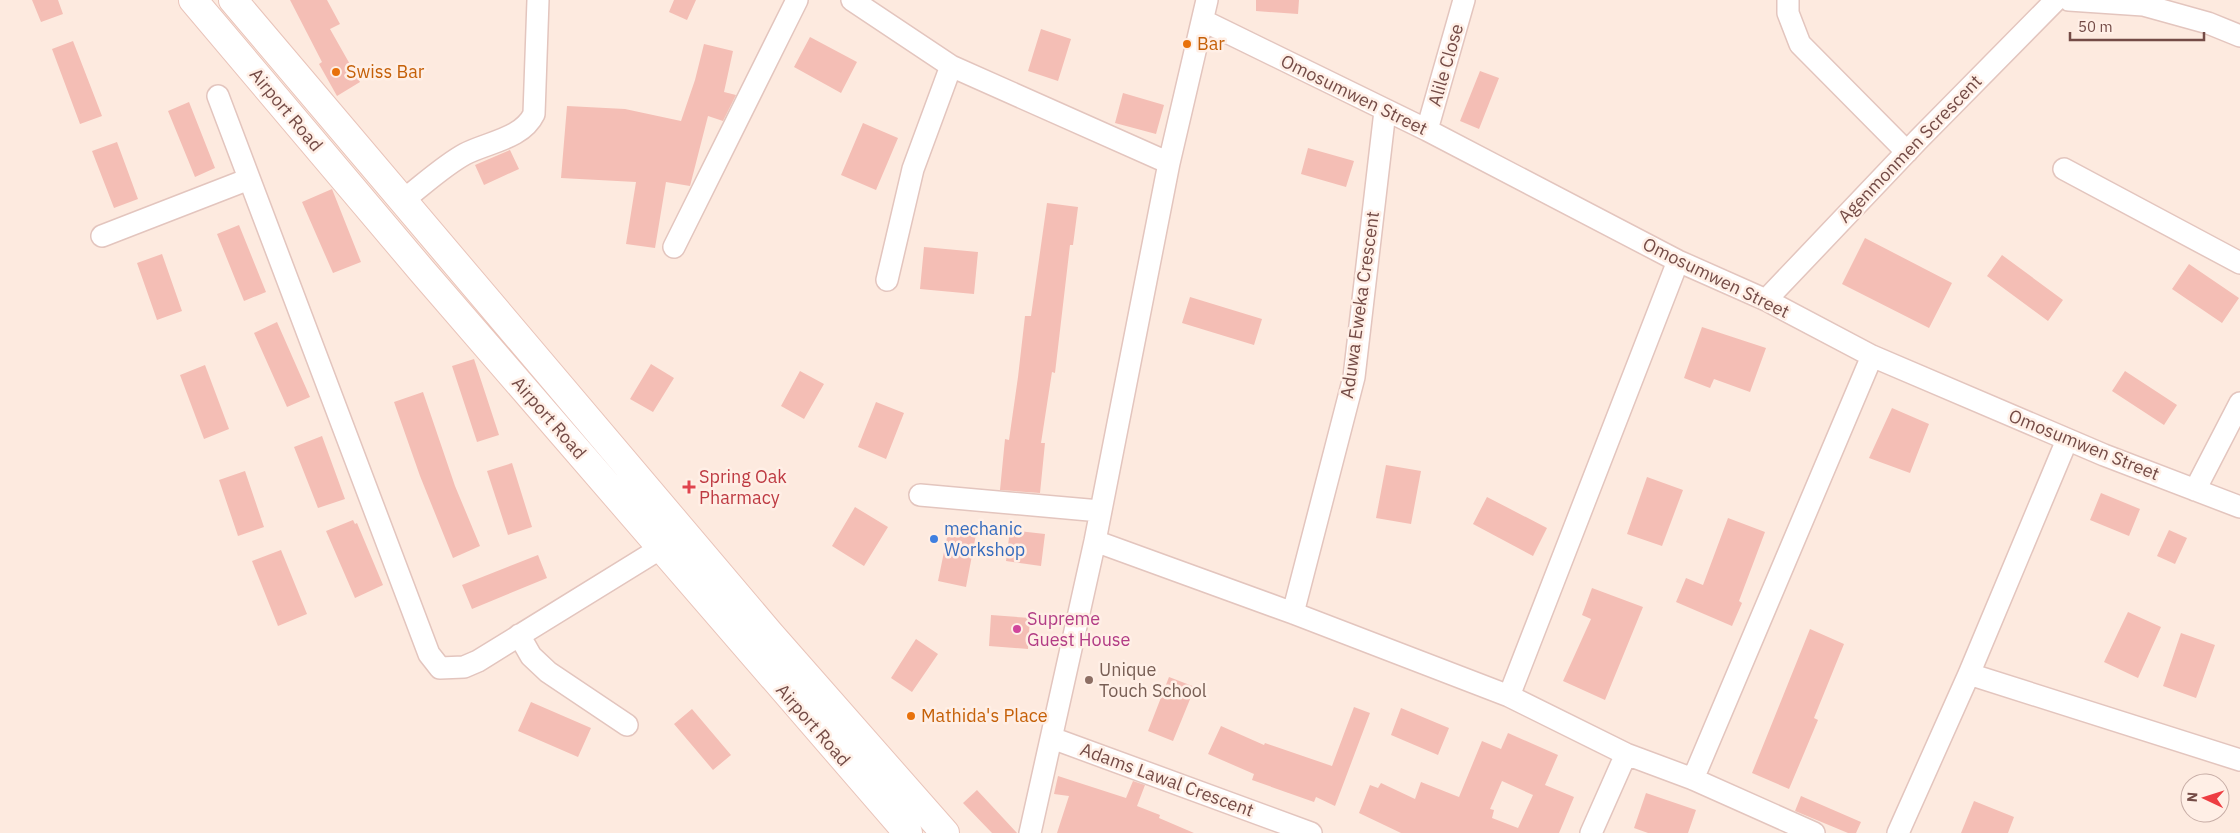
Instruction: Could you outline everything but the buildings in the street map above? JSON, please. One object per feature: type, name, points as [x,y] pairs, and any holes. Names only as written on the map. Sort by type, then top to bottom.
[{"type":"main road","name":"Airport Road","points":[[193,0],[661,548],[760,643],[945,833]]},
{"type":"main road","name":"Airport Road","points":[[233,0],[402,200],[760,643],[908,833]]},
{"type":"street","points":[[402,200],[464,155],[520,131],[529,124],[534,114],[538,0]]},
{"type":"street","points":[[674,247],[797,0]]},
{"type":"street","points":[[852,0],[951,66],[1169,163]]},
{"type":"street","name":"Alile Close","points":[[1427,130],[1464,0]]},
{"type":"street","points":[[1788,0],[1788,12],[1800,44],[1906,152]]},
{"type":"street","name":"Agenmonmen Screscent","points":[[1766,300],[1906,152],[2056,0]]},
{"type":"street","points":[[2069,0],[2143,5],[2208,22],[2240,36]]},
{"type":"street","points":[[1030,833],[1095,541],[1169,163],[1206,10]]},
{"type":"street","name":"Omosumwen Street","points":[[1206,10],[1385,111],[1427,130],[1678,261],[1766,300],[1872,356],[2068,440],[2240,507]]},
{"type":"street","points":[[887,280],[913,169],[951,66]]},
{"type":"street","points":[[218,96],[429,654],[440,668],[464,668],[661,548]]},
{"type":"street","name":"Aduwa Eweka Crescent","points":[[1293,613],[1354,377],[1385,111]]},
{"type":"street","points":[[2064,169],[2240,263]]},
{"type":"street","points":[[102,236],[249,178]]},
{"type":"street","points":[[1509,696],[1678,261]]},
{"type":"street","points":[[1694,779],[1872,356]]},
{"type":"street","points":[[2195,490],[2240,403]]},
{"type":"street","points":[[1898,833],[1969,674],[2068,440]]},
{"type":"street","points":[[920,495],[1100,511]]},
{"type":"street","points":[[1095,541],[1293,613],[1509,696],[1626,754],[1694,779],[1814,833]]},
{"type":"street","points":[[519,635],[531,656],[548,672],[627,725]]},
{"type":"street","points":[[1969,674],[2240,760]]},
{"type":"street","name":"Adams Lawal Crescent","points":[[1052,738],[1311,833]]},
{"type":"street","points":[[1592,833],[1626,754]]},
{"type":"place","name":"Bar","points":[[1187,44]]},
{"type":"place","name":"Swiss Bar","points":[[336,72]]},
{"type":"place","name":"Spring Oak Pharmacy","points":[[689,487]]},
{"type":"place","name":"mechanic Workshop","points":[[934,539]]},
{"type":"place","name":"Supreme Guest House","points":[[1017,629]]},
{"type":"place","name":"Unique Touch School","points":[[1089,680]]},
{"type":"place","name":"Mathida's Place","points":[[911,716]]}]
